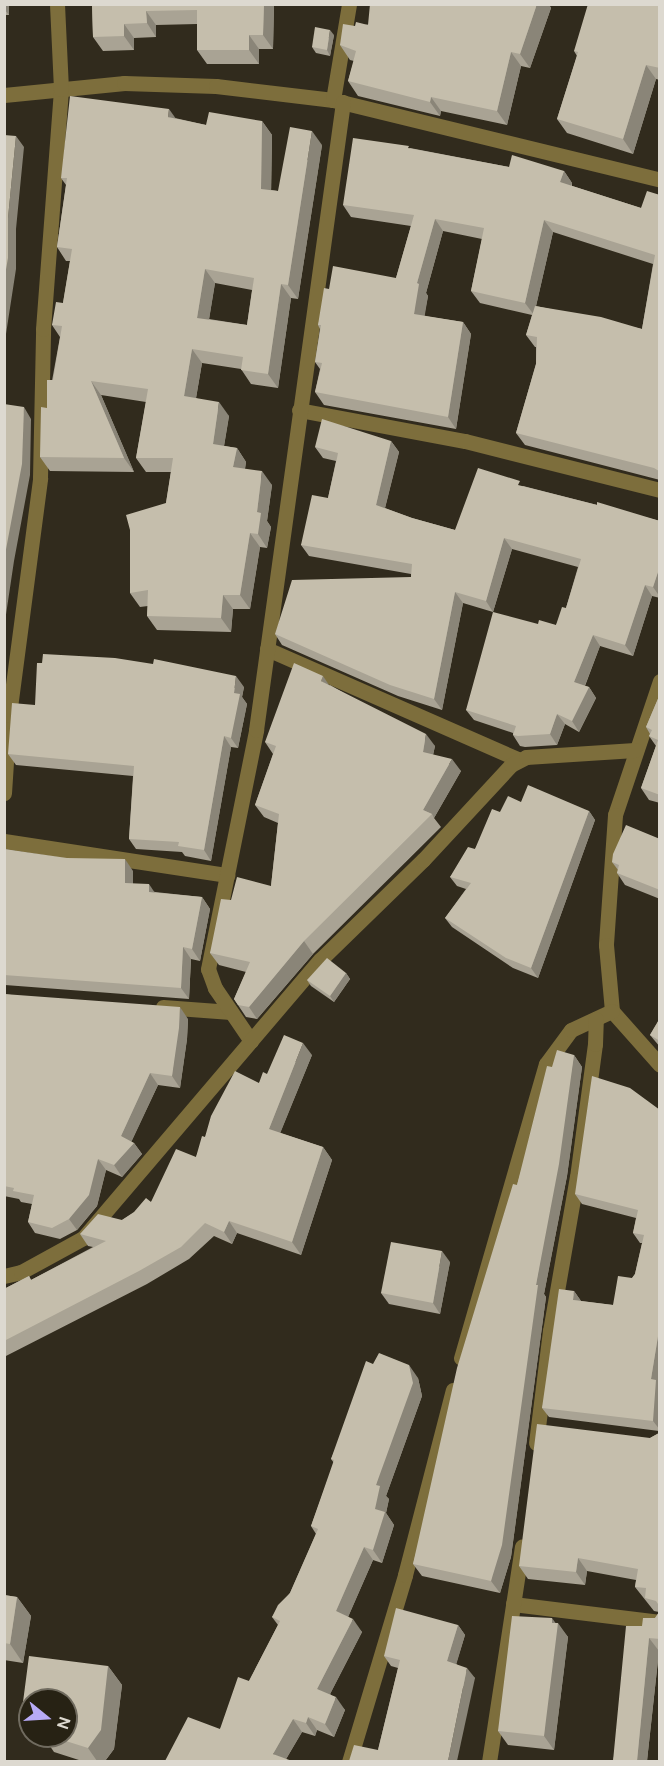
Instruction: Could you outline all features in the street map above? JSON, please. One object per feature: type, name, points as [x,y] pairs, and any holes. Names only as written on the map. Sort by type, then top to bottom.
[{"type":"street","points":[[4,794],[9,716],[40,478],[43,328],[60,89],[57,4]]},
{"type":"street","points":[[251,1041],[215,988],[208,969],[256,730],[299,410],[349,4]]},
{"type":"street","points":[[4,95],[124,83],[216,86],[338,101],[660,180]]},
{"type":"street","points":[[299,410],[465,441],[660,490]]},
{"type":"street","points":[[267,649],[518,759]]},
{"type":"street","points":[[660,681],[615,814],[606,945],[612,1011],[660,1065]]},
{"type":"street","points":[[4,1276],[21,1272],[83,1238],[320,960],[423,860],[518,759],[635,750]]},
{"type":"street","points":[[4,841],[227,875]]},
{"type":"street","points":[[148,1006],[231,1012]]},
{"type":"street","points":[[350,1761],[405,1575],[475,1306],[546,1064],[571,1030],[612,1011]]},
{"type":"street","points":[[533,1461],[543,1427],[550,1331],[578,1177],[596,1044],[596,1019]]},
{"type":"street","points":[[489,1761],[524,1530]]},
{"type":"street","points":[[513,1604],[660,1622]]},
{"type":"building","points":[[92,4],[264,4],[263,35],[249,35],[249,50],[197,50],[197,10],[146,11],[147,23],[124,24],[124,36],[93,37]]},
{"type":"building","points":[[370,4],[537,4],[520,54],[511,52],[497,111],[431,97],[430,102],[348,81],[356,51],[340,45],[343,24],[355,26],[356,22],[368,25]]},
{"type":"building","points":[[588,4],[660,4],[660,68],[646,65],[623,139],[557,119],[578,52],[574,51]]},
{"type":"building","points":[[315,27],[330,30],[327,50],[312,47]]},
{"type":"building","points":[[70,96],[169,109],[168,117],[206,125],[209,112],[262,121],[261,189],[278,191],[290,127],[312,131],[288,285],[281,284],[268,374],[241,370],[243,357],[192,349],[184,396],[219,402],[213,444],[237,448],[233,467],[262,471],[257,512],[261,513],[258,534],[250,533],[240,595],[223,595],[221,618],[147,616],[148,590],[130,593],[130,530],[126,515],[166,503],[173,458],[136,458],[148,389],[91,381],[124,458],[40,457],[41,407],[47,408],[47,380],[53,380],[62,326],[52,325],[56,302],[63,303],[72,249],[57,247],[67,178],[61,178]],"holes":[[[205,269],[254,278],[247,325],[197,318]]]},
{"type":"building","points":[[4,135],[16,136],[8,218],[8,258],[4,281]]},
{"type":"building","points":[[353,138],[409,146],[408,148],[509,167],[512,155],[564,171],[560,182],[641,208],[647,191],[660,195],[660,474],[654,468],[516,433],[536,364],[537,337],[526,335],[535,306],[601,317],[642,329],[655,255],[544,220],[525,303],[471,291],[484,228],[435,219],[417,283],[419,284],[414,314],[463,322],[448,417],[315,392],[322,363],[315,362],[321,325],[318,325],[324,288],[329,289],[333,266],[396,278],[414,215],[343,205]]},
{"type":"building","points":[[4,404],[24,407],[22,464],[4,560]]},
{"type":"building","points":[[322,419],[391,441],[376,505],[412,518],[455,530],[478,468],[520,481],[518,485],[597,505],[597,502],[660,521],[660,566],[653,587],[645,585],[625,645],[593,635],[574,682],[589,687],[572,721],[557,714],[550,734],[518,736],[513,735],[516,726],[466,710],[493,612],[538,624],[539,620],[556,625],[562,607],[566,608],[581,559],[504,538],[486,601],[455,592],[434,699],[390,685],[275,634],[292,580],[411,577],[412,564],[301,545],[312,495],[328,498],[338,453],[315,447]]},
{"type":"building","points":[[43,654],[115,658],[153,664],[154,659],[236,676],[234,693],[240,694],[231,738],[224,736],[204,850],[178,846],[179,842],[129,839],[134,766],[8,754],[12,703],[35,705],[37,663],[42,663]]},
{"type":"building","points":[[294,663],[323,676],[321,681],[426,734],[423,752],[452,759],[423,810],[432,814],[304,941],[249,1007],[238,1005],[234,999],[250,962],[210,953],[221,899],[231,900],[237,877],[271,886],[279,814],[255,805],[276,746],[265,742]]},
{"type":"building","points":[[660,694],[660,795],[641,788],[658,740],[649,736],[652,730],[646,727]]},
{"type":"building","points":[[528,785],[589,811],[531,968],[506,958],[445,918],[471,883],[450,877],[468,847],[475,849],[492,809],[500,812],[508,796],[521,802]]},
{"type":"building","points":[[626,825],[660,839],[660,890],[617,873],[619,865],[612,862],[613,854]]},
{"type":"building","points":[[4,849],[67,858],[125,859],[125,883],[149,884],[149,892],[202,897],[192,949],[183,947],[181,988],[4,975]]},
{"type":"building","points":[[327,958],[346,973],[330,996],[307,980]]},
{"type":"building","points":[[4,994],[180,1007],[172,1076],[150,1073],[121,1136],[134,1143],[114,1165],[98,1159],[89,1195],[69,1219],[52,1228],[28,1222],[34,1195],[13,1191],[14,1188],[4,1186]]},
{"type":"building","points":[[660,1018],[660,1041],[650,1035]]},
{"type":"building","points":[[284,1035],[303,1043],[269,1129],[323,1147],[292,1242],[229,1221],[224,1232],[205,1223],[181,1247],[4,1341],[4,1289],[29,1276],[31,1280],[106,1241],[80,1234],[98,1214],[122,1220],[134,1212],[146,1198],[151,1202],[176,1149],[196,1157],[211,1116],[235,1071],[259,1083],[263,1072],[267,1074]]},
{"type":"building","points":[[557,1050],[574,1055],[559,1164],[536,1285],[538,1285],[502,1545],[491,1581],[413,1564],[457,1368],[513,1184],[517,1185],[547,1066],[552,1067]]},
{"type":"building","points":[[592,1076],[630,1088],[660,1110],[660,1324],[651,1379],[656,1380],[653,1421],[542,1408],[559,1289],[574,1291],[573,1300],[613,1305],[618,1276],[632,1278],[635,1274],[644,1235],[633,1233],[638,1210],[575,1194]]},
{"type":"building","points":[[391,1242],[442,1251],[433,1303],[381,1293]]},
{"type":"building","points":[[379,1353],[409,1365],[413,1383],[376,1485],[380,1486],[375,1509],[385,1512],[373,1550],[364,1547],[336,1611],[353,1619],[317,1689],[336,1697],[325,1724],[308,1717],[306,1723],[293,1719],[273,1754],[292,1761],[165,1761],[188,1717],[220,1729],[238,1677],[249,1681],[280,1621],[272,1617],[278,1605],[290,1593],[318,1529],[311,1526],[334,1460],[331,1459],[366,1361],[373,1364]]},
{"type":"building","points":[[537,1424],[650,1438],[659,1433],[660,1425],[660,1607],[656,1601],[645,1598],[646,1588],[635,1587],[638,1569],[578,1558],[576,1572],[519,1566]]},
{"type":"building","points":[[4,1595],[17,1597],[10,1644],[4,1643]]},
{"type":"building","points":[[396,1608],[458,1625],[447,1661],[467,1668],[448,1761],[349,1761],[354,1745],[378,1750],[400,1660],[384,1656]]},
{"type":"building","points":[[660,1611],[660,1639],[649,1638],[637,1761],[613,1761],[626,1626],[642,1626],[643,1618],[655,1618]]},
{"type":"building","points":[[512,1616],[552,1618],[552,1623],[558,1623],[544,1736],[498,1731]]},
{"type":"building","points":[[29,1656],[108,1666],[101,1730],[88,1748],[78,1745],[78,1688],[25,1688]]}]
